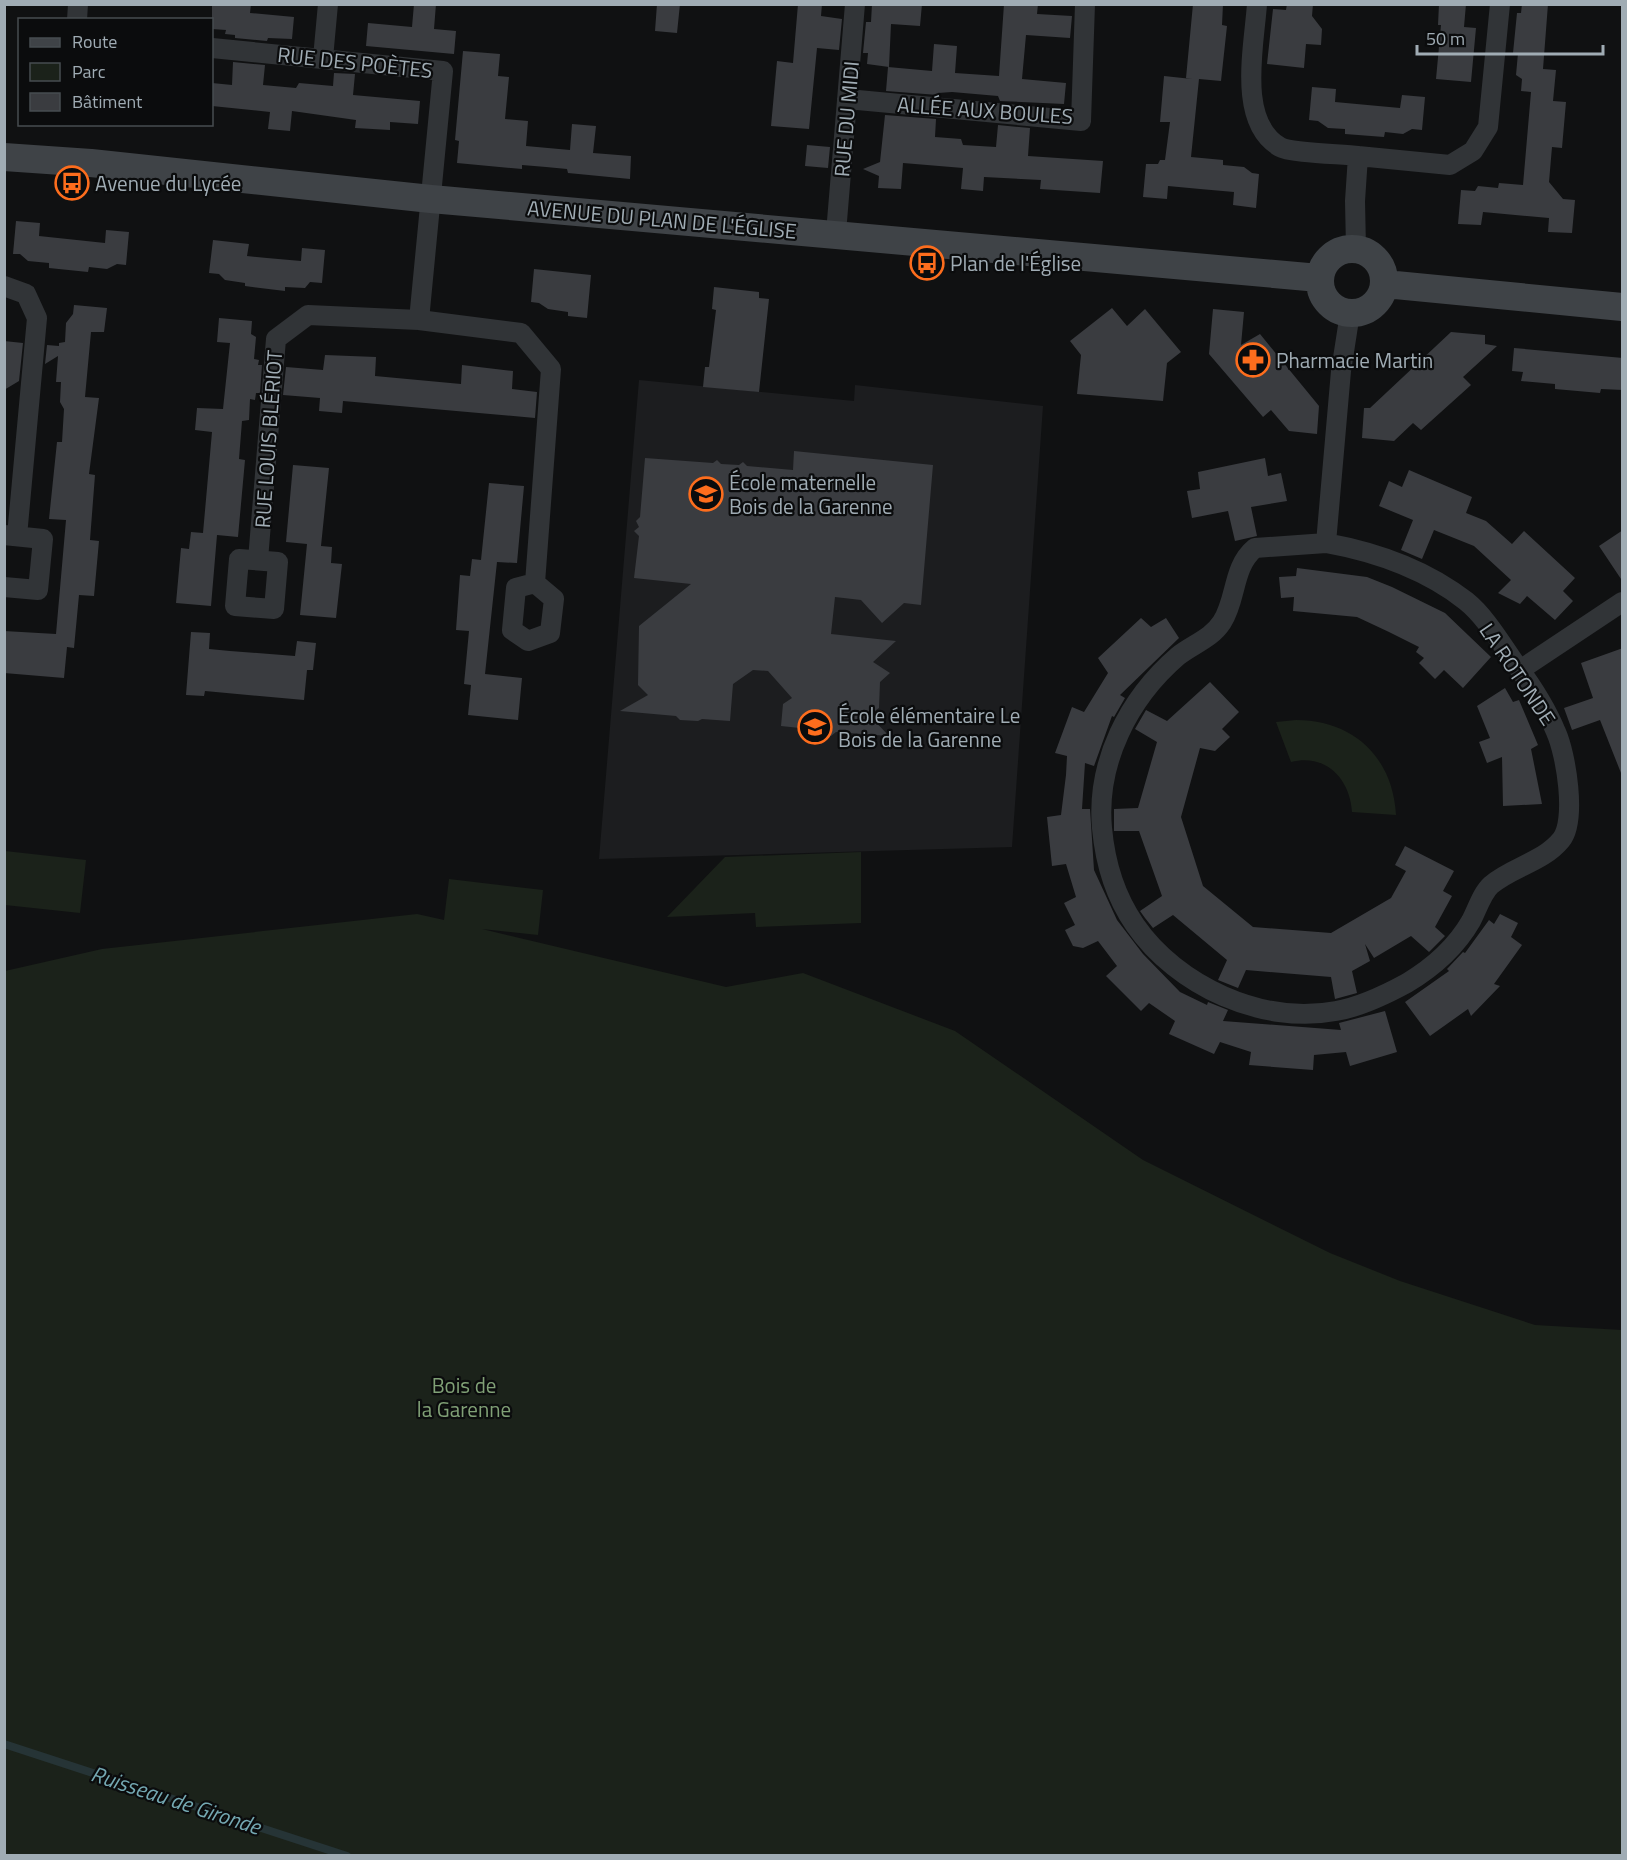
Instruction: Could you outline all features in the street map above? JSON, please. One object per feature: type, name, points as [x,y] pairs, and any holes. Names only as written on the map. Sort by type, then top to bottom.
[{"type":"street","points":[[323,58],[328,4]]},
{"type":"street","name":"RUE DU MIDI","points":[[836,233],[855,4]]},
{"type":"street","name":"ALLÉE AUX BOULES","points":[[847,99],[1081,121],[1086,4]]},
{"type":"street","points":[[1257,4],[1251,100],[1258,127],[1281,148],[1450,165],[1473,151],[1488,127],[1500,4]]},
{"type":"street","name":"RUE DES POÈTES","points":[[213,48],[443,71],[431,199]]},
{"type":"street","points":[[1356,248],[1355,201],[1358,156]]},
{"type":"street","name":"AVENUE DU PLAN DE L'ÉGLISE","points":[[4,157],[91,163],[431,199],[763,229],[836,233],[1320,278]]},
{"type":"street","points":[[419,320],[431,199]]},
{"type":"street","points":[[1356,248],[1375,256],[1384,274],[1385,284],[1377,302],[1360,313],[1350,313],[1331,305],[1324,297],[1320,278],[1322,267],[1336,252],[1356,248]]},
{"type":"street","points":[[1385,284],[1623,307]]},
{"type":"street","points":[[4,286],[26,294],[37,318],[11,535],[43,539],[38,590],[4,587]]},
{"type":"street","points":[[1326,543],[1341,371],[1350,313]]},
{"type":"street","name":"RUE LOUIS BLÉRIOT","points":[[258,560],[276,339],[308,315],[419,320],[521,333],[551,369],[535,583]]},
{"type":"street","name":"LA ROTONDE","points":[[1326,543],[1372,552],[1427,576],[1468,602],[1520,670],[1557,734],[1566,775],[1569,823],[1560,842],[1543,855],[1489,886],[1470,924],[1445,956],[1408,982],[1371,1001],[1335,1012],[1287,1013],[1262,1009],[1204,988],[1155,950],[1135,925],[1117,892],[1106,860],[1102,822],[1107,767],[1117,735],[1134,706],[1154,680],[1180,654],[1210,636],[1223,621],[1246,555],[1256,548],[1326,543]]},
{"type":"street","points":[[1520,670],[1623,602]]},
{"type":"shaded area","name":"École élémentaire Le Bois de la Garenne","points":[[639,380],[854,401],[855,385],[1043,406],[1012,847],[599,859]]},
{"type":"green space","points":[[1296,720],[1336,727],[1367,746],[1387,776],[1396,815],[1352,812],[1347,789],[1334,771],[1315,761],[1291,762],[1276,722]]},
{"type":"green space","points":[[5,851],[86,860],[80,913],[5,905]]},
{"type":"green space","points":[[861,852],[861,923],[756,927],[755,913],[667,917],[725,857]]},
{"type":"green space","name":"Bois de la Garenne","points":[[449,879],[543,890],[538,935],[482,929],[726,987],[803,973],[955,1031],[1143,1160],[1330,1253],[1400,1281],[1535,1325],[1622,1330],[1622,1855],[5,1855],[5,971],[102,949],[417,914],[444,920]]},
{"type":"building","points":[[212,4],[251,4],[250,13],[294,17],[292,39],[268,38],[267,41],[235,38],[235,35],[225,34],[226,30],[213,29]]},
{"type":"building","points":[[414,4],[436,4],[434,29],[456,31],[454,54],[366,46],[368,23],[412,27]]},
{"type":"building","points":[[657,4],[680,4],[677,33],[655,31]]},
{"type":"building","points":[[798,4],[822,4],[821,16],[842,19],[839,50],[817,48],[809,129],[771,126],[777,61],[793,63]]},
{"type":"building","points":[[872,4],[922,4],[920,26],[891,24],[889,67],[867,64],[868,53],[863,53],[866,22],[871,22]]},
{"type":"building","points":[[1004,4],[1038,4],[1037,14],[1072,16],[1070,38],[1026,35],[1022,79],[1066,83],[1064,104],[1000,101],[998,96],[952,92],[938,93],[938,95],[886,91],[888,67],[932,71],[934,44],[957,46],[955,73],[999,76]]},
{"type":"building","points":[[1193,4],[1223,4],[1222,25],[1227,26],[1221,81],[1199,79],[1191,157],[1223,160],[1223,165],[1244,167],[1252,173],[1259,174],[1256,208],[1233,205],[1234,192],[1168,186],[1167,199],[1143,197],[1146,164],[1158,164],[1160,160],[1165,160],[1170,122],[1160,122],[1164,76],[1192,79],[1186,78]]},
{"type":"building","points":[[1287,4],[1313,4],[1312,16],[1322,29],[1321,45],[1306,44],[1304,68],[1267,64],[1273,9],[1286,10]]},
{"type":"building","points":[[1439,4],[1466,4],[1464,27],[1476,28],[1471,82],[1436,79],[1441,25],[1438,25]]},
{"type":"building","points":[[1522,4],[1548,4],[1543,69],[1556,70],[1553,101],[1566,102],[1562,148],[1552,147],[1549,182],[1563,199],[1575,200],[1572,233],[1548,232],[1549,218],[1483,212],[1481,225],[1458,224],[1461,190],[1475,191],[1478,186],[1498,188],[1499,183],[1523,185],[1531,92],[1521,91],[1522,79],[1516,75],[1518,53],[1513,53],[1517,13],[1521,13]]},
{"type":"building","points":[[463,51],[500,54],[498,76],[509,77],[505,119],[528,121],[526,146],[570,150],[572,124],[596,126],[593,153],[631,156],[630,179],[568,173],[567,169],[546,167],[522,165],[522,169],[457,163],[459,141],[455,140]]},
{"type":"building","points":[[233,62],[265,65],[263,85],[296,88],[299,83],[333,86],[334,73],[355,74],[353,95],[420,101],[418,124],[390,122],[390,130],[355,128],[356,120],[292,111],[290,131],[268,129],[270,112],[213,106],[213,83],[232,85]]},
{"type":"building","points":[[1312,87],[1336,89],[1335,102],[1400,108],[1402,95],[1425,97],[1422,130],[1412,129],[1403,134],[1385,132],[1384,137],[1345,134],[1345,129],[1328,128],[1318,121],[1309,120]]},
{"type":"building","points":[[885,115],[936,119],[935,137],[961,139],[963,145],[996,147],[998,125],[1030,128],[1028,156],[1103,161],[1100,193],[1040,189],[1041,180],[984,177],[983,191],[961,189],[963,168],[903,163],[901,189],[878,188],[879,176],[863,169],[880,162]]},
{"type":"building","points":[[807,145],[830,147],[828,168],[805,166]]},
{"type":"building","points":[[16,221],[40,223],[39,236],[105,243],[106,230],[129,232],[126,265],[117,264],[107,269],[89,267],[88,272],[49,268],[49,263],[28,261],[20,254],[13,254]]},
{"type":"building","points":[[213,240],[249,244],[247,256],[267,258],[301,261],[302,248],[325,250],[322,283],[310,282],[305,288],[285,287],[285,291],[245,286],[245,283],[225,280],[219,274],[209,273]]},
{"type":"building","points":[[534,269],[591,275],[587,318],[568,316],[568,312],[548,309],[539,303],[531,302]]},
{"type":"building","points":[[714,287],[759,292],[759,298],[769,299],[759,392],[703,387],[705,367],[709,367],[716,310],[712,309]]},
{"type":"building","points":[[74,305],[107,308],[104,332],[91,332],[85,397],[99,398],[89,474],[95,475],[90,540],[99,541],[94,596],[79,595],[74,648],[67,647],[64,678],[4,673],[4,631],[56,634],[66,520],[49,519],[57,442],[62,442],[64,409],[60,402],[61,382],[56,382],[58,356],[45,364],[47,345],[59,346],[59,343],[65,342],[66,323],[73,314]]},
{"type":"building","points":[[1112,308],[1127,326],[1145,309],[1181,352],[1167,363],[1163,401],[1077,394],[1081,355],[1070,341]]},
{"type":"building","points":[[1213,309],[1244,312],[1241,345],[1260,334],[1319,406],[1317,434],[1289,431],[1271,410],[1263,417],[1209,354]]},
{"type":"building","points":[[219,318],[252,321],[251,334],[256,337],[254,359],[259,360],[258,365],[262,365],[260,393],[256,393],[255,400],[250,399],[249,420],[242,421],[239,459],[245,460],[238,537],[217,535],[211,606],[176,603],[181,548],[189,549],[191,532],[203,533],[212,432],[195,430],[197,408],[223,409],[230,343],[217,342]]},
{"type":"building","points":[[1451,332],[1485,335],[1485,344],[1497,346],[1463,377],[1471,385],[1421,430],[1413,423],[1394,441],[1362,438],[1364,408],[1370,408]]},
{"type":"building","points":[[4,341],[23,343],[19,381],[4,390]]},
{"type":"building","points":[[1514,348],[1623,358],[1623,390],[1601,389],[1600,393],[1555,389],[1555,384],[1521,381],[1523,372],[1512,371]]},
{"type":"building","points":[[325,355],[376,357],[375,376],[461,384],[462,365],[513,371],[512,389],[537,392],[535,418],[343,401],[342,413],[319,411],[320,398],[283,395],[286,367],[323,370]]},
{"type":"building","points":[[794,451],[933,465],[921,605],[904,603],[882,623],[861,600],[835,597],[831,634],[896,641],[873,662],[890,673],[880,682],[879,708],[869,715],[889,736],[836,732],[831,736],[812,732],[809,729],[781,726],[783,704],[792,698],[768,671],[753,670],[733,684],[730,721],[680,720],[676,716],[620,711],[648,695],[638,685],[639,626],[691,584],[634,578],[639,536],[634,531],[639,527],[636,521],[640,517],[645,458],[713,463],[717,460],[721,464],[739,465],[743,462],[747,466],[793,470]]},
{"type":"building","points":[[1265,458],[1268,476],[1281,473],[1287,501],[1251,507],[1257,536],[1235,541],[1228,511],[1192,518],[1187,491],[1200,489],[1198,472]]},
{"type":"building","points":[[293,465],[329,468],[321,546],[332,547],[331,563],[342,564],[336,618],[300,615],[307,544],[286,542]]},
{"type":"building","points":[[1409,470],[1472,497],[1466,513],[1486,521],[1512,544],[1524,531],[1575,578],[1563,591],[1573,601],[1555,620],[1527,596],[1520,604],[1498,593],[1511,580],[1474,546],[1434,530],[1422,559],[1401,550],[1413,520],[1379,506],[1389,481],[1402,487]]},
{"type":"building","points":[[489,483],[524,486],[517,563],[497,562],[485,674],[522,678],[518,720],[468,715],[471,685],[464,684],[469,631],[456,630],[460,575],[470,576],[472,559],[481,560]]},
{"type":"building","points":[[1623,530],[1623,582],[1599,546]]},
{"type":"building","points":[[1297,568],[1367,577],[1392,587],[1445,613],[1491,657],[1463,688],[1444,670],[1435,679],[1419,663],[1424,658],[1416,652],[1419,647],[1389,632],[1357,617],[1293,611],[1294,597],[1281,598],[1279,577],[1296,576]]},
{"type":"building","points":[[1141,618],[1151,627],[1166,618],[1179,638],[1120,695],[1125,698],[1114,717],[1112,716],[1094,766],[1085,763],[1082,809],[1090,809],[1094,870],[1117,920],[1143,954],[1180,992],[1207,1005],[1208,1002],[1228,1010],[1223,1021],[1341,1030],[1339,1023],[1385,1011],[1397,1052],[1350,1066],[1346,1052],[1314,1055],[1313,1070],[1249,1065],[1251,1052],[1220,1042],[1214,1054],[1169,1034],[1175,1021],[1149,1003],[1141,1011],[1106,976],[1117,966],[1098,941],[1083,948],[1073,946],[1065,930],[1075,925],[1064,903],[1076,897],[1066,864],[1052,866],[1047,817],[1061,815],[1066,775],[1067,756],[1055,753],[1072,707],[1084,712],[1108,673],[1098,658]]},
{"type":"building","points":[[191,632],[210,633],[209,649],[230,651],[295,656],[297,641],[316,643],[313,670],[307,670],[304,700],[205,691],[204,696],[186,695]]},
{"type":"building","points":[[1623,648],[1623,773],[1621,773],[1600,720],[1572,730],[1564,708],[1593,698],[1581,663]]},
{"type":"building","points":[[1210,682],[1239,712],[1222,729],[1230,737],[1215,751],[1200,748],[1181,817],[1203,886],[1253,927],[1331,933],[1391,898],[1406,871],[1395,865],[1405,846],[1454,871],[1443,891],[1452,896],[1435,927],[1445,936],[1429,952],[1411,936],[1374,958],[1365,944],[1370,961],[1352,971],[1357,993],[1335,999],[1331,977],[1246,970],[1238,988],[1218,980],[1227,960],[1173,915],[1153,928],[1140,911],[1162,896],[1139,831],[1114,831],[1114,809],[1138,808],[1157,742],[1135,729],[1146,710],[1167,721]]},
{"type":"building","points":[[1505,688],[1513,702],[1519,700],[1538,745],[1531,749],[1542,804],[1503,806],[1502,757],[1487,763],[1479,742],[1490,738],[1477,706]]},
{"type":"building","points":[[1500,914],[1518,923],[1511,937],[1522,945],[1494,984],[1500,986],[1471,1016],[1468,1009],[1430,1036],[1405,1002],[1449,971],[1447,969],[1463,952],[1465,953],[1489,920],[1494,924]]},
{"type":"waterway","name":"Ruisseau de Gironde","points":[[4,1744],[347,1856]]},
{"type":"place","name":"Avenue du Lycée","points":[[72,183]]},
{"type":"place","name":"Plan de l'Église","points":[[927,263]]},
{"type":"place","name":"Pharmacie Martin","points":[[1253,360]]},
{"type":"place","name":"École maternelle Bois de la Garenne","points":[[706,494]]},
{"type":"place","name":"École élémentaire Le Bois de la Garenne","points":[[815,727]]}]
